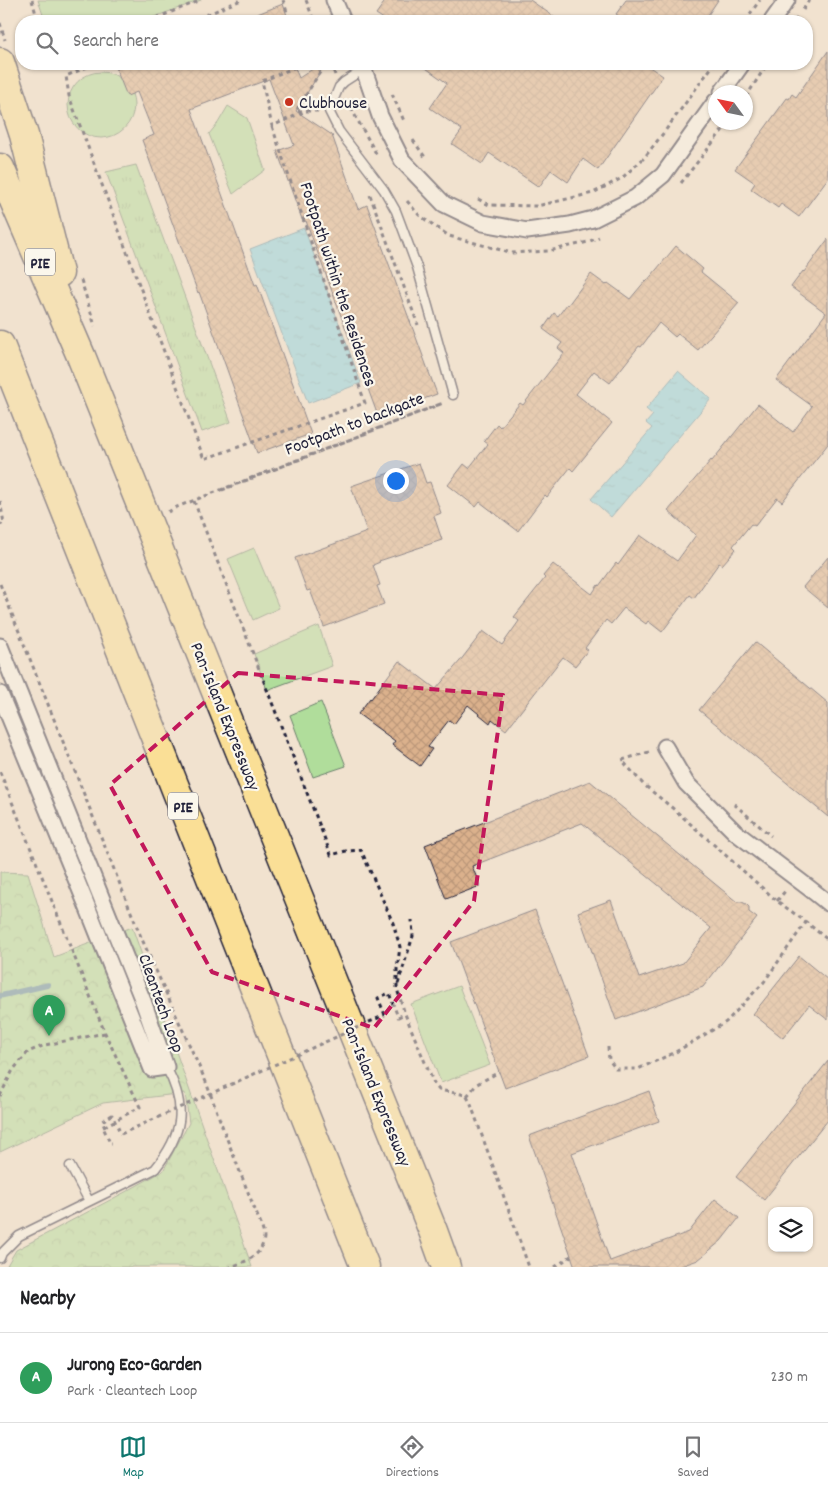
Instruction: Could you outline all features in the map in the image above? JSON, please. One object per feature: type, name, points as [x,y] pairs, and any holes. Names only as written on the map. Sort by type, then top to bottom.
[{"type":"highway","points":[[0,62],[24,135],[81,356]]},
{"type":"highway","name":"Pan-Island Expressway","points":[[0,168],[81,356],[422,1203],[446,1267]]},
{"type":"highway","name":"PIE","points":[[0,345],[365,1267]]},
{"type":"street","points":[[334,0],[340,15]]},
{"type":"street","points":[[776,15],[787,0]]},
{"type":"street","points":[[364,70],[380,116],[402,160],[444,204],[483,223],[527,231],[592,219],[635,198],[663,175],[708,112]]},
{"type":"street","points":[[727,85],[738,70]]},
{"type":"street","name":"Cleantech Loop","points":[[0,646],[143,1001],[166,1067],[152,1069],[0,694]]},
{"type":"street","points":[[664,747],[686,783],[735,832],[828,904]]},
{"type":"lane","points":[[358,70],[339,87],[329,111],[339,130],[384,190],[396,211],[417,267],[453,395]]},
{"type":"lane","points":[[0,1258],[2,1253],[19,1236],[155,1169],[166,1155],[178,1130],[180,1107],[175,1083],[166,1067]]},
{"type":"lane","points":[[70,1166],[89,1201]]},
{"type":"path","points":[[32,0],[36,15]]},
{"type":"path","points":[[164,15],[201,0]]},
{"type":"path","points":[[206,15],[242,0]]},
{"type":"path","points":[[283,0],[288,15]]},
{"type":"path","points":[[306,0],[312,15]]},
{"type":"path","points":[[749,15],[760,0]]},
{"type":"path","name":"Footpath within the Residences","points":[[80,70],[66,76],[69,96],[204,459],[365,403],[272,126]]},
{"type":"path","points":[[289,70],[262,81],[272,126],[334,99]]},
{"type":"path","points":[[321,70],[296,110],[329,111]]},
{"type":"path","points":[[332,70],[339,87],[382,165]]},
{"type":"path","points":[[474,198],[489,204],[537,206],[593,193],[622,178],[644,158],[710,70]]},
{"type":"path","points":[[753,86],[763,70]]},
{"type":"path","points":[[392,93],[407,128]]},
{"type":"path","points":[[678,187],[722,130]]},
{"type":"path","points":[[410,137],[426,158]]},
{"type":"path","points":[[368,191],[419,328]]},
{"type":"path","points":[[402,195],[419,215],[449,236],[512,253],[549,251],[588,242],[604,234]]},
{"type":"path","name":"Footpath to backgate","points":[[161,516],[177,507],[446,402]]},
{"type":"path","name":"Footpath to backgate","points":[[222,490],[437,405]]},
{"type":"path","points":[[0,501],[4,523],[0,525]]},
{"type":"path","points":[[194,501],[331,855],[361,850],[393,923],[400,947],[397,989],[405,1014],[434,1084],[439,1090],[467,1096]]},
{"type":"path","points":[[0,584],[141,937],[206,1082],[261,1225],[264,1237],[262,1246],[257,1254],[250,1260],[230,1267]]},
{"type":"path","points":[[664,747],[622,760],[643,784],[777,901],[828,940]]},
{"type":"path","points":[[0,772],[105,1033],[140,1107],[122,1117],[116,1120],[109,1124],[103,1127],[110,1143],[112,1143],[105,1128],[102,1121],[112,1116],[115,1122],[121,1134],[385,1015],[378,998],[388,993],[398,1017],[405,1014]]},
{"type":"path","points":[[730,800],[774,838]]},
{"type":"path","points":[[397,989],[413,936],[412,920]]},
{"type":"path","points":[[608,1047],[609,1060],[616,1069],[638,1068],[674,1053],[726,1022],[764,982],[806,922]]},
{"type":"path","points":[[0,1096],[13,1070],[28,1052],[45,1045],[105,1033]]},
{"type":"path","points":[[467,1096],[477,1084],[499,1072]]},
{"type":"path","points":[[467,1096],[529,1267]]},
{"type":"path","points":[[555,1267],[571,1256]]},
{"type":"highlighted area","points":[[238,673],[503,695],[474,901],[374,1028],[212,972],[110,785]]},
{"type":"green space","points":[[38,0],[201,0],[160,15],[43,15]]},
{"type":"green space","points":[[95,72],[107,72],[119,77],[129,87],[134,99],[132,118],[119,133],[107,138],[95,138],[83,133],[73,123],[68,111],[68,99],[73,87],[83,77]]},
{"type":"green space","points":[[228,106],[247,118],[265,170],[233,194],[209,134]]},
{"type":"green space","points":[[136,165],[231,422],[202,432],[106,172]]},
{"type":"green space","points":[[254,548],[279,608],[253,620],[228,559]]},
{"type":"green space","points":[[319,626],[332,666],[267,690],[254,654]]},
{"type":"green space","points":[[321,702],[346,766],[313,777],[290,715]]},
{"type":"green space","points":[[0,872],[28,873],[54,957],[132,927],[252,1267],[6,1267],[16,1250],[163,1171],[189,1123],[185,1093],[103,1103],[0,1152]]},
{"type":"green space","points":[[459,986],[490,1065],[441,1083],[411,1004]]},
{"type":"water","points":[[304,228],[361,383],[308,403],[250,249]]},
{"type":"water","points":[[678,371],[711,399],[611,517],[591,499],[652,428],[646,423],[653,415],[646,409]]},
{"type":"building","points":[[386,0],[530,0],[551,15],[378,15],[376,14]]},
{"type":"building","points":[[626,0],[718,0],[708,15],[616,14]]},
{"type":"building","points":[[283,4],[287,15],[255,15]]},
{"type":"building","points":[[828,51],[828,178],[799,217],[781,204],[778,208],[751,189],[755,183],[735,169],[787,98],[789,99],[792,94],[796,97]]},
{"type":"building","points":[[116,70],[296,70],[299,78],[311,70],[321,70],[296,111],[332,135],[358,209],[367,205],[437,394],[378,416],[306,221],[303,222],[277,151],[294,145],[269,79],[191,109],[311,434],[257,453],[142,140],[154,135],[137,92],[127,96]]},
{"type":"building","points":[[429,70],[654,70],[663,76],[598,170],[583,159],[568,182],[551,170],[539,187],[489,153],[482,164],[452,144],[462,130],[430,108],[447,83]]},
{"type":"building","points":[[828,239],[828,444],[782,502],[777,498],[755,526],[751,524],[733,546],[736,549],[722,565],[719,563],[694,598],[690,595],[662,632],[648,621],[646,624],[624,608],[611,624],[606,620],[585,648],[588,650],[575,666],[563,657],[506,730],[492,719],[490,723],[468,705],[454,724],[449,720],[428,747],[432,749],[420,766],[392,745],[395,741],[358,714],[399,661],[436,689],[483,631],[502,645],[519,621],[514,617],[545,578],[543,576],[553,564],[592,594],[616,563],[618,565],[640,535],[677,561],[696,535],[668,511],[758,404],[793,432],[812,406],[776,380],[826,313],[791,287]]},
{"type":"building","points":[[676,246],[703,269],[701,272],[739,303],[698,350],[678,334],[675,337],[659,323],[610,383],[594,371],[576,394],[612,423],[573,471],[570,468],[547,497],[545,495],[518,531],[480,502],[476,507],[448,485],[464,464],[469,468],[488,444],[484,441],[497,424],[500,427],[520,403],[523,405],[564,353],[558,348],[562,343],[543,329],[554,313],[558,316],[568,305],[591,274],[606,285],[608,283],[630,299]]},
{"type":"building","points":[[419,463],[426,483],[430,482],[441,513],[434,516],[442,540],[379,561],[373,565],[380,585],[377,586],[384,604],[324,627],[310,590],[307,591],[295,558],[367,532],[351,486]]},
{"type":"building","points":[[828,557],[828,608],[803,587]]},
{"type":"building","points":[[755,642],[828,703],[828,817],[699,710]]},
{"type":"building","points":[[590,781],[737,902],[746,904],[749,907],[749,912],[757,918],[703,987],[616,1020],[578,912],[611,900],[639,978],[683,963],[711,928],[582,823],[472,866],[480,886],[446,899],[425,845]]},
{"type":"building","points":[[535,910],[589,1056],[505,1088],[451,942]]},
{"type":"building","points":[[799,956],[828,980],[828,1020],[809,1005],[783,1038],[753,1014]]},
{"type":"building","points":[[828,1061],[828,1120],[764,1200],[736,1177]]},
{"type":"building","points":[[649,1091],[659,1121],[572,1153],[610,1261],[689,1232],[715,1199],[739,1218],[721,1241],[698,1260],[678,1267],[575,1267],[529,1136]]},
{"type":"waterway","points":[[0,996],[48,985]]},
{"type":"place","name":"Clubhouse","points":[[289,102]]},
{"type":"place","name":"Jurong Eco-Garden","points":[[49,1036]]}]
